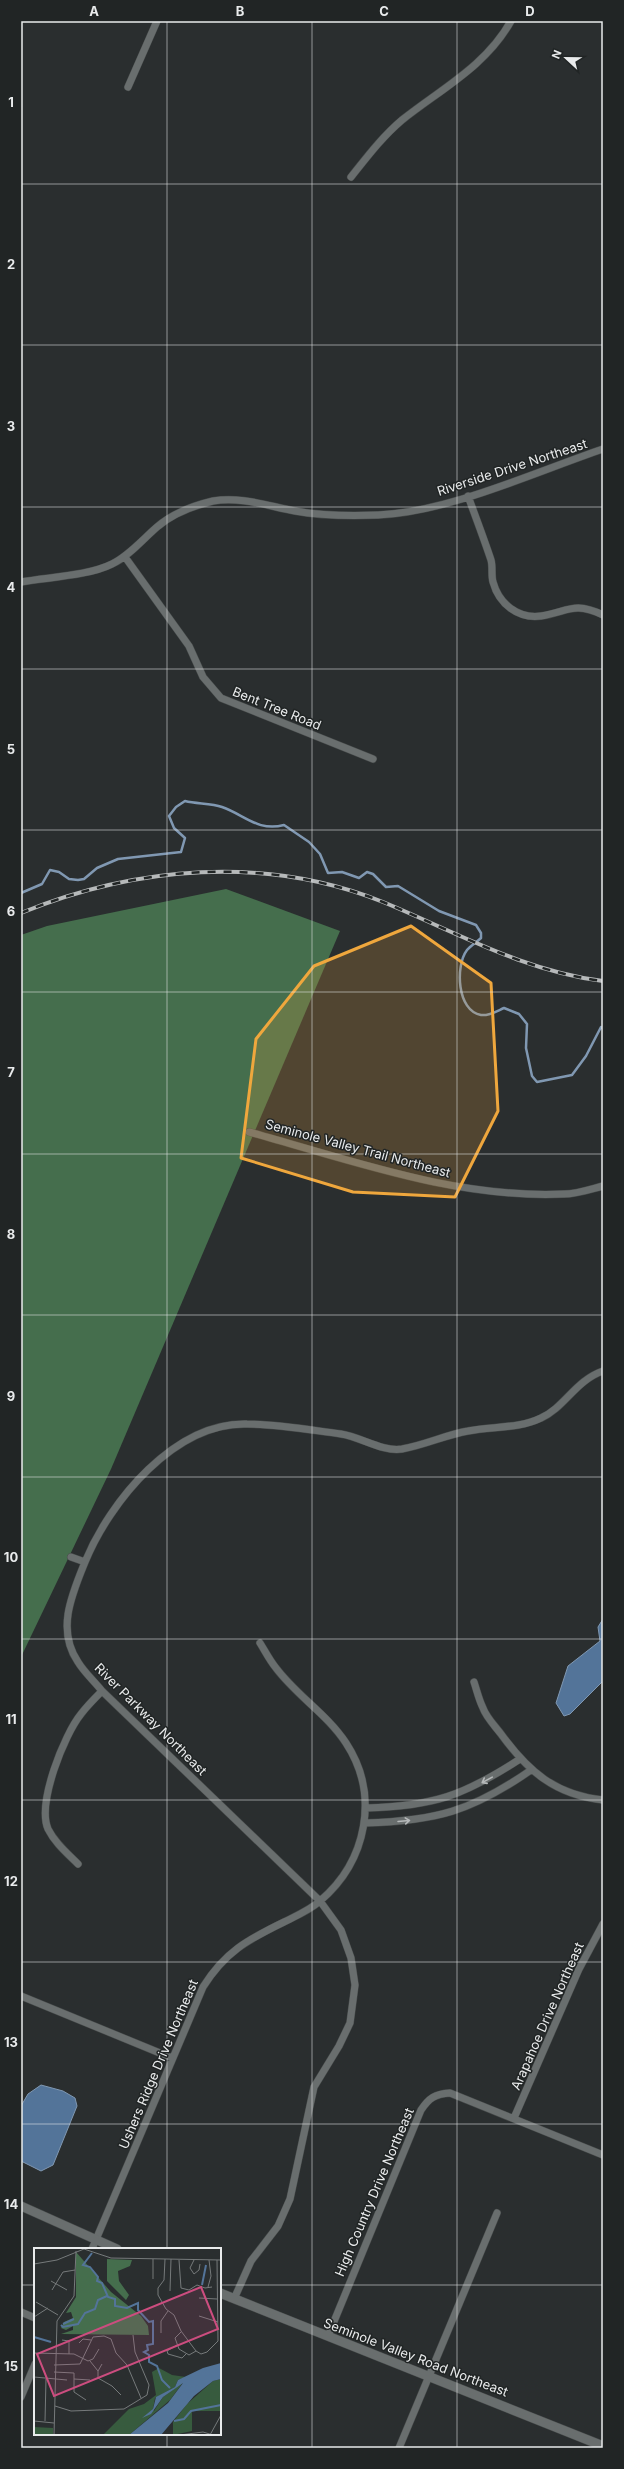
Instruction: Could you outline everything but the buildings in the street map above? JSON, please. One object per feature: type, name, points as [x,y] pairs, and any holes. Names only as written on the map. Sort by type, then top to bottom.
[{"type":"street","points":[[128,87],[157,21]]},
{"type":"street","points":[[351,177],[387,134],[480,62],[494,47],[511,21]]},
{"type":"street","name":"Riverside Drive Northeast","points":[[21,582],[96,570],[112,564],[170,518],[192,507],[214,501],[255,502],[296,512],[337,516],[380,515],[468,496],[603,449]]},
{"type":"street","points":[[468,496],[492,562],[493,581],[499,597],[507,607],[527,616],[541,616],[565,608],[581,608],[603,615]]},
{"type":"street","name":"Bent Tree Road","points":[[124,556],[189,646],[203,677],[221,698],[373,759]]},
{"type":"street","name":"Seminole Valley Trail Northeast","points":[[249,1132],[424,1180],[488,1191],[565,1194],[603,1186]]},
{"type":"street","name":"River Parkway Northeast","points":[[234,2299],[251,2261],[278,2226],[290,2199],[314,2088],[340,2046],[350,2023],[355,1985],[351,1958],[341,1930],[320,1901],[102,1691],[77,1662],[68,1640],[67,1618],[71,1596],[96,1536],[113,1508],[146,1474],[179,1444],[202,1431],[247,1424],[344,1435],[381,1446],[400,1449],[468,1431],[524,1425],[543,1418],[579,1384],[603,1371]]},
{"type":"street","points":[[71,1557],[85,1562]]},
{"type":"street","name":"Ushers Ridge Drive Northeast","points":[[92,2248],[172,2058],[203,1987],[215,1967],[230,1952],[248,1939],[301,1913],[320,1901],[339,1882],[353,1862],[365,1823],[366,1808],[364,1783],[346,1744],[331,1724],[276,1669],[260,1643]]},
{"type":"street","points":[[474,1682],[483,1710],[520,1760],[546,1781],[587,1798],[603,1800]]},
{"type":"street","points":[[78,1864],[56,1842],[48,1828],[44,1812],[46,1791],[72,1728],[81,1714],[102,1691]]},
{"type":"street","points":[[366,1808],[423,1804],[446,1798],[472,1788],[520,1760]]},
{"type":"street","points":[[365,1823],[424,1819],[451,1812],[503,1789],[531,1770]]},
{"type":"street","name":"Arapahoe Drive Northeast","points":[[514,2118],[579,1968],[603,1924]]},
{"type":"street","points":[[21,1996],[172,2058]]},
{"type":"street","name":"High Country Drive Northeast","points":[[328,2336],[420,2110],[428,2100],[437,2094],[450,2094],[514,2118],[603,2155]]},
{"type":"street","points":[[21,2206],[115,2248]]},
{"type":"street","points":[[399,2448],[428,2375],[497,2213]]},
{"type":"street","name":"Seminole Valley Road Northeast","points":[[221,2293],[603,2446]]},
{"type":"street","points":[[21,2312],[34,2318]]},
{"type":"street","points":[[21,2398],[34,2366]]},
{"type":"highlighted area","points":[[411,926],[491,983],[498,1111],[455,1197],[353,1192],[241,1158],[256,1039],[314,966]]},
{"type":"green space","points":[[226,889],[340,931],[111,1469],[21,1657],[21,935],[47,926]]},
{"type":"water","points":[[603,1619],[603,1681],[570,1714],[564,1716],[556,1703],[568,1666],[600,1641],[598,1627]]},
{"type":"water","points":[[41,2085],[63,2091],[75,2098],[77,2106],[53,2165],[41,2171],[21,2161],[21,2106],[28,2094]]},
{"type":"waterway","points":[[21,893],[42,884],[50,870],[59,872],[69,879],[78,880],[84,879],[97,868],[118,859],[181,852],[185,838],[174,828],[169,816],[176,807],[185,801],[218,806],[230,810],[252,822],[275,827],[284,825],[309,842],[320,854],[328,873],[342,872],[359,878],[367,872],[373,874],[386,887],[398,886],[439,911],[476,925],[481,933],[481,938],[467,950],[463,957],[461,966],[460,987],[463,997],[473,1012],[481,1015],[490,1014],[504,1008],[519,1014],[527,1024],[526,1048],[532,1076],[537,1082],[572,1075],[586,1056],[601,1027],[603,1028]]},
{"type":"railway","points":[[21,913],[65,897],[110,885],[155,876],[201,872],[247,872],[293,877],[339,887],[383,902],[517,960],[545,969],[603,981]]}]
